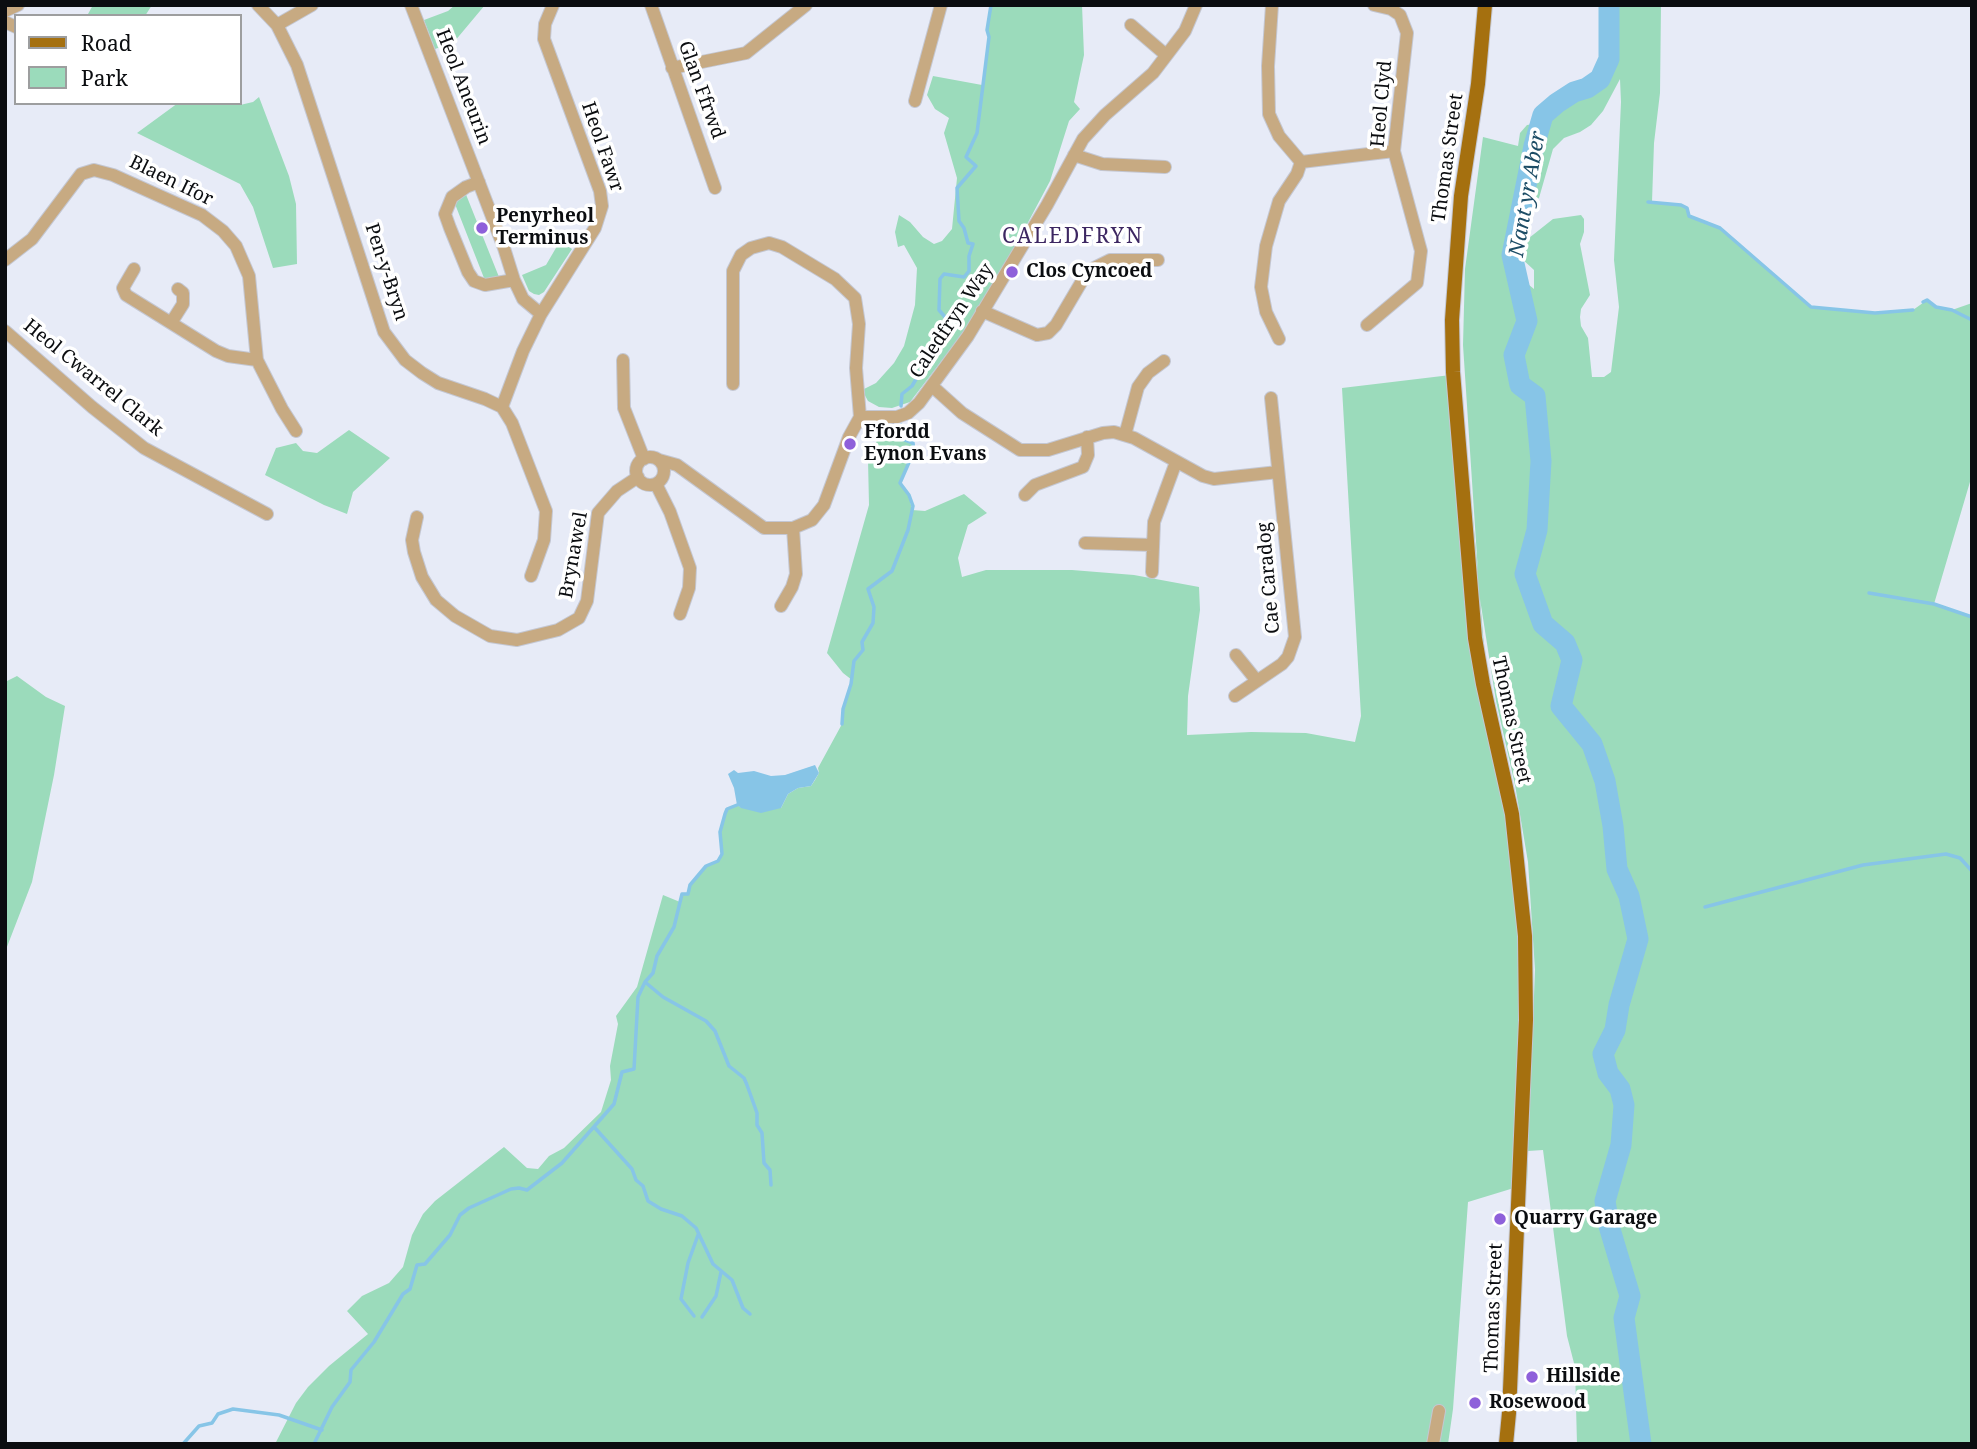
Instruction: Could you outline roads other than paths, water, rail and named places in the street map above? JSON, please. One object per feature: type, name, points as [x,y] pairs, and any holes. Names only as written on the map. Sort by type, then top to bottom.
[{"type":"main road","name":"Thomas Street","points":[[1485,5],[1478,84],[1461,196],[1452,320],[1454,383],[1475,638],[1512,814],[1525,936],[1525,1020],[1506,1444]]},
{"type":"street","points":[[5,11],[18,5]]},
{"type":"street","name":"Pen-y-Bryn","points":[[258,5],[277,25],[297,65],[384,332],[405,360],[422,373],[438,383],[502,407]]},
{"type":"street","points":[[277,25],[312,5]]},
{"type":"street","name":"Heol Aneurin","points":[[411,5],[514,280],[523,299],[541,314]]},
{"type":"street","name":"Heol Fawr","points":[[502,407],[523,351],[541,314],[591,235],[599,220],[602,206],[600,191],[544,38],[545,24],[553,5]]},
{"type":"street","name":"Glan Ffrwd","points":[[651,5],[715,188]]},
{"type":"street","points":[[915,101],[942,5]]},
{"type":"street","name":"Caledfryn Way","points":[[860,417],[886,418],[903,415],[914,409],[982,311],[1093,126],[1137,89],[1166,55],[1185,31],[1196,5]]},
{"type":"street","points":[[1272,5],[1268,66],[1269,114],[1279,136],[1301,162]]},
{"type":"street","name":"Heol Clyd","points":[[1367,325],[1417,283],[1420,242],[1394,151],[1406,33],[1400,15],[1391,9],[1374,5]]},
{"type":"street","points":[[672,68],[746,53],[800,8]]},
{"type":"street","points":[[1131,25],[1166,55]]},
{"type":"street","points":[[1301,162],[1394,151]]},
{"type":"street","points":[[1074,155],[1101,164],[1165,167]]},
{"type":"street","points":[[1279,339],[1266,312],[1261,288],[1266,246],[1279,201],[1297,174],[1301,162]]},
{"type":"street","name":"Blaen Ifor","points":[[5,260],[32,239],[81,174],[94,170],[113,175],[202,215],[223,231],[236,246],[249,276],[257,360],[296,431]]},
{"type":"street","points":[[479,182],[452,197],[445,214],[474,281],[485,285],[514,280]]},
{"type":"street","points":[[687,472],[677,472],[645,484],[638,477],[638,465],[644,458],[671,462],[687,472],[764,528],[793,528],[812,520],[824,505],[849,437],[860,417],[856,368],[859,324],[855,298],[835,279],[782,247],[769,243],[751,248],[741,255],[733,271],[733,384]]},
{"type":"street","points":[[982,311],[1037,335],[1048,332],[1056,325],[1092,269],[1110,260],[1154,260],[1151,246]]},
{"type":"street","points":[[134,269],[123,288],[126,295],[229,356],[257,360]]},
{"type":"street","points":[[171,323],[183,304],[183,293],[178,289]]},
{"type":"street","name":"Heol Cwarrel Clark","points":[[5,331],[92,407],[144,448],[267,514]]},
{"type":"street","points":[[622,360],[624,408],[644,458]]},
{"type":"street","points":[[1125,435],[1138,387],[1148,373],[1164,361]]},
{"type":"street","points":[[932,386],[962,413],[1020,450],[1048,450],[1103,433],[1125,435],[1203,476],[1214,479],[1278,472]]},
{"type":"street","name":"Cae Caradog","points":[[1235,696],[1282,664],[1295,637],[1270,398]]},
{"type":"street","points":[[502,407],[512,423],[546,511],[544,540],[531,576]]},
{"type":"street","points":[[1025,495],[1035,485],[1083,467],[1088,455],[1087,438]]},
{"type":"street","points":[[659,460],[663,467],[660,480],[690,568],[689,588],[680,614]]},
{"type":"street","points":[[1152,572],[1157,512],[1176,462]]},
{"type":"street","name":"Brynawel","points":[[417,517],[412,540],[417,565],[436,600],[455,616],[490,636],[517,640],[558,630],[579,618],[587,601],[598,513],[613,494],[638,477]]},
{"type":"street","points":[[781,607],[796,574],[793,528]]},
{"type":"street","points":[[1084,543],[1153,545]]},
{"type":"street","points":[[1236,655],[1257,681]]},
{"type":"street","points":[[1433,1444],[1439,1411]]},
{"type":"water","points":[[815,765],[819,773],[811,786],[798,788],[788,794],[781,808],[761,813],[737,805],[728,774],[734,770],[738,773],[754,771],[771,776],[785,775]]},
{"type":"waterway","points":[[901,406],[902,394],[912,386],[933,344],[945,328],[945,317],[939,310],[940,279],[944,274],[964,277],[969,271],[969,256],[973,244],[968,243],[959,221],[957,188],[976,166],[966,157],[977,133],[991,5]]},
{"type":"waterway","name":"Nant yr Aber","points":[[1609,5],[1609,59],[1600,79],[1587,88],[1574,92],[1543,115],[1534,146],[1512,255],[1527,321],[1514,355],[1520,385],[1535,396],[1541,461],[1537,530],[1525,574],[1543,624],[1565,643],[1572,660],[1561,706],[1592,744],[1605,781],[1617,869],[1629,896],[1638,939],[1619,1005],[1615,1030],[1603,1054],[1608,1073],[1620,1089],[1624,1105],[1621,1145],[1605,1201],[1609,1226],[1630,1296],[1624,1318],[1641,1444]]},
{"type":"waterway","points":[[1648,202],[1681,205],[1687,208],[1689,216],[1720,228],[1811,307],[1875,313],[1913,310]]},
{"type":"waterway","points":[[1923,302],[1927,300],[1936,307],[1952,310],[1972,320]]},
{"type":"waterway","points":[[842,724],[854,661],[863,650],[862,642],[873,623],[874,607],[868,589],[892,571],[908,530],[913,506],[900,483],[914,451],[913,443],[900,438],[901,425]]},
{"type":"waterway","points":[[1869,593],[1934,604],[1972,617]]},
{"type":"waterway","points":[[314,1444],[332,1407],[350,1382],[351,1370],[374,1342],[403,1294],[410,1289],[417,1265],[425,1264],[450,1235],[460,1215],[469,1208],[511,1189],[527,1190],[562,1163],[614,1104],[622,1072],[634,1069],[638,997],[653,973],[657,956],[674,927],[682,894],[688,894],[690,885],[706,866],[718,861],[722,854],[720,832],[725,814],[727,809],[737,805]]},
{"type":"waterway","points":[[1705,907],[1863,865],[1946,854],[1960,858],[1972,871]]},
{"type":"waterway","points":[[645,982],[663,997],[706,1021],[715,1031],[729,1066],[744,1078],[747,1085],[757,1113],[757,1125],[762,1133],[764,1163],[770,1170],[771,1185]]},
{"type":"waterway","points":[[595,1128],[632,1169],[636,1180],[643,1186],[648,1201],[682,1216],[696,1228],[713,1264],[732,1280],[743,1308],[750,1314]]},
{"type":"waterway","points":[[694,1316],[681,1299],[688,1263],[698,1235]]},
{"type":"waterway","points":[[702,1317],[716,1296],[721,1272]]},
{"type":"waterway","points":[[183,1444],[199,1426],[212,1423],[218,1414],[233,1409],[279,1415],[322,1430]]},
{"type":"place","name":"Penyrheol Terminus","points":[[482,228]]},
{"type":"place","name":"Clos Cyncoed","points":[[1012,272]]},
{"type":"place","name":"Ffordd Eynon Evans","points":[[850,444]]},
{"type":"place","name":"Quarry Garage","points":[[1500,1219]]},
{"type":"place","name":"Hillside","points":[[1532,1377]]},
{"type":"place","name":"Rosewood","points":[[1475,1403]]},
{"type":"district","name":"CALEDFRYN","points":[[1073,237]]}]
